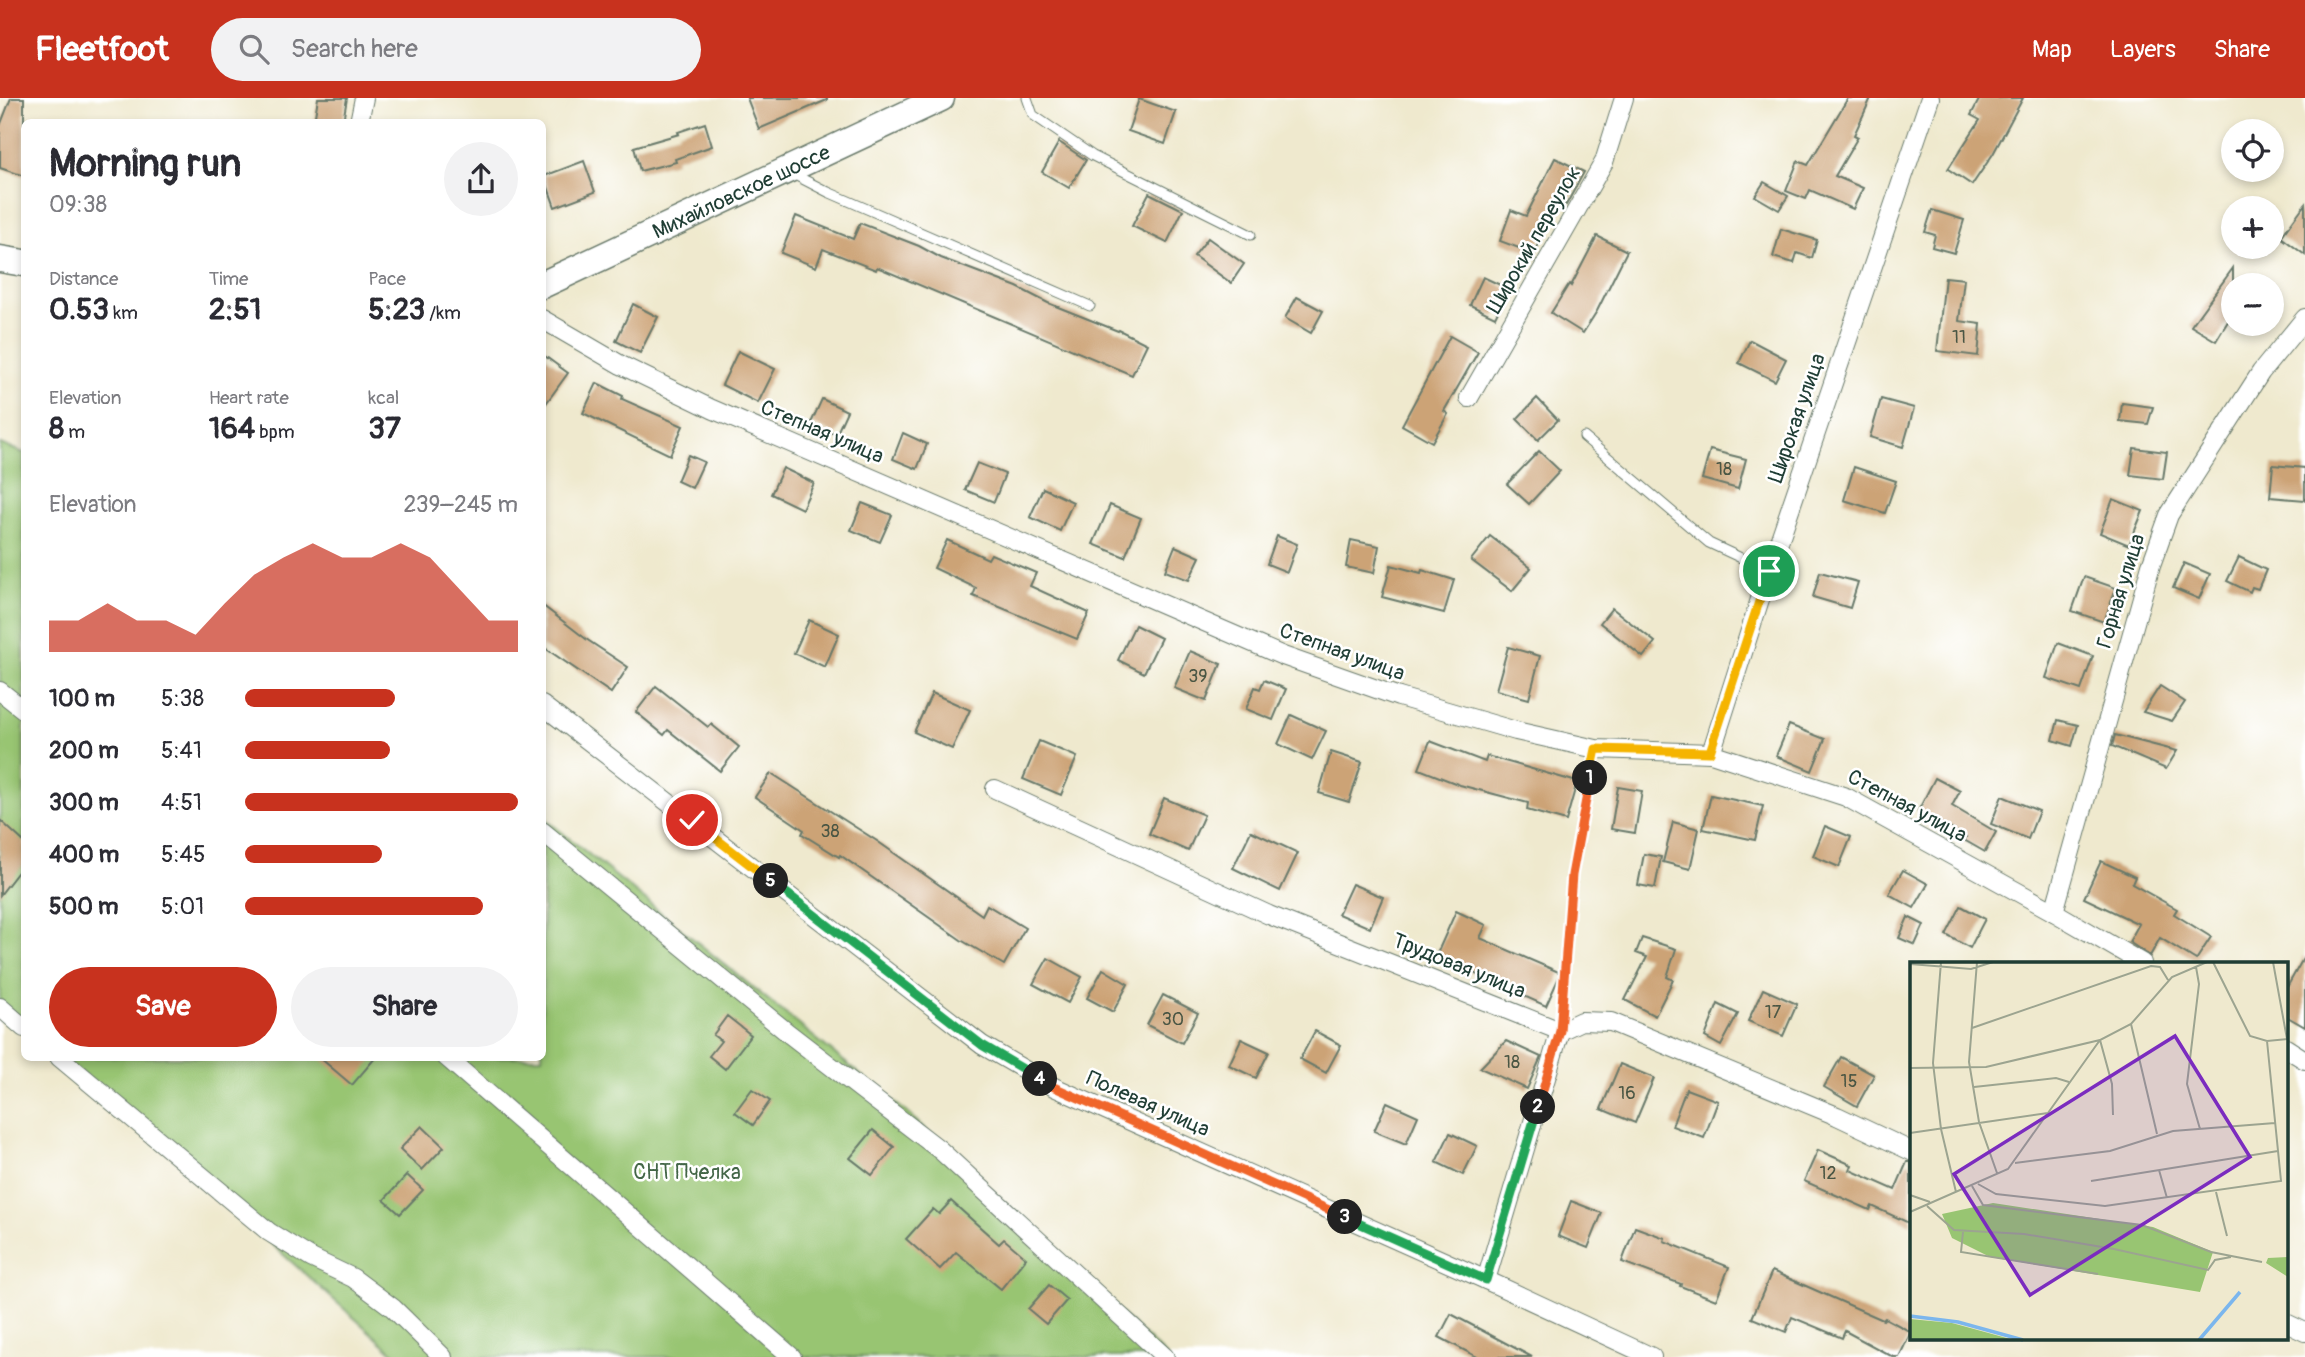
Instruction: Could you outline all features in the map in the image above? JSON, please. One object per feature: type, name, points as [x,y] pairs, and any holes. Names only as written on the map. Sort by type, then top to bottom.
[{"type":"main road","name":"Михайловское шоссе","points":[[546,283],[941,98]]},
{"type":"main road","points":[[0,259],[21,263]]},
{"type":"street","points":[[360,119],[363,98]]},
{"type":"street","name":"Широкий переулок","points":[[1469,398],[1604,162],[1624,98]]},
{"type":"street","name":"Широкая улица","points":[[1710,752],[1930,98]]},
{"type":"street","name":"Горная улица","points":[[2054,912],[2151,565],[2168,515],[2261,372],[2305,318]]},
{"type":"street","name":"Степная улица","points":[[546,322],[621,365],[712,409],[1283,656],[1399,697],[1516,731],[1596,749],[1710,752],[1846,797],[2140,962]]},
{"type":"street","points":[[0,691],[21,708]]},
{"type":"street","name":"Полевая улица","points":[[546,708],[982,1045],[1054,1087],[1652,1357]]},
{"type":"street","name":"Трудовая улица","points":[[995,789],[1269,915],[1560,1031]]},
{"type":"street","points":[[546,834],[788,1033],[940,1150],[1166,1357]]},
{"type":"street","points":[[0,1007],[21,1025]]},
{"type":"street","points":[[1486,1280],[1560,1031],[1581,1021],[1611,1022],[1837,1116],[1910,1151]]},
{"type":"street","points":[[2288,1049],[2305,1060]]},
{"type":"street","points":[[64,1061],[268,1232],[311,1258],[354,1278],[393,1308],[443,1357]]},
{"type":"street","points":[[451,1061],[792,1357]]},
{"type":"street","points":[[2288,1324],[2305,1332]]},
{"type":"lane","points":[[1027,98],[1033,115],[1093,156],[1251,236]]},
{"type":"lane","points":[[788,171],[828,192],[1090,306]]},
{"type":"lane","points":[[1584,436],[1709,543],[1769,571]]},
{"type":"path","points":[[1560,1031],[1572,875],[1596,749]]},
{"type":"green space","points":[[0,444],[21,452],[21,1020],[0,1002]]},
{"type":"green space","name":"СНТ Пчелка","points":[[546,819],[910,1115],[1167,1357],[398,1357],[66,1061],[546,1061]]},
{"type":"building","points":[[11,98],[24,98],[24,119],[21,119],[21,175],[0,168],[0,126]]},
{"type":"building","points":[[318,98],[347,98],[344,119],[314,119]]},
{"type":"building","points":[[747,98],[827,98],[827,100],[759,129]]},
{"type":"building","points":[[1848,98],[1871,98],[1854,135],[1858,137],[1835,176],[1863,188],[1853,209],[1810,190],[1806,199],[1786,191],[1798,161],[1808,165]]},
{"type":"building","points":[[1980,98],[2023,98],[1993,154],[1972,185],[1948,169],[1980,120],[1971,115]]},
{"type":"building","points":[[1139,99],[1176,112],[1165,144],[1128,131]]},
{"type":"building","points":[[705,123],[712,146],[675,159],[676,162],[640,171],[634,147]]},
{"type":"building","points":[[1059,142],[1086,160],[1069,188],[1042,172]]},
{"type":"building","points":[[1555,158],[1584,172],[1566,205],[1555,199],[1535,254],[1500,241],[1511,210],[1526,216]]},
{"type":"building","points":[[584,161],[595,192],[555,207],[546,175]]},
{"type":"building","points":[[1764,182],[1788,196],[1779,210],[1755,196]]},
{"type":"building","points":[[1149,193],[1183,210],[1167,243],[1132,226]]},
{"type":"building","points":[[2305,204],[2305,255],[2284,239],[2284,233]]},
{"type":"building","points":[[1932,210],[1964,220],[1954,253],[1932,247],[1935,235],[1925,232]]},
{"type":"building","points":[[796,216],[853,239],[860,223],[1147,344],[1132,375],[877,267],[876,270],[823,249],[816,267],[781,253]]},
{"type":"building","points":[[1781,229],[1817,240],[1812,258],[1797,253],[1794,263],[1773,257]]},
{"type":"building","points":[[1597,236],[1627,251],[1583,333],[1551,313],[1569,284],[1571,286]]},
{"type":"building","points":[[1208,238],[1244,264],[1231,283],[1194,256]]},
{"type":"building","points":[[1483,277],[1509,289],[1495,317],[1470,305]]},
{"type":"building","points":[[1945,277],[1964,279],[1959,321],[1981,324],[1978,356],[1937,351]]},
{"type":"building","points":[[2221,285],[2221,333],[2216,341],[2191,326]]},
{"type":"building","points":[[1297,297],[1323,311],[1311,333],[1285,318]]},
{"type":"building","points":[[633,304],[658,317],[640,353],[616,341]]},
{"type":"building","points":[[1450,336],[1478,352],[1444,411],[1448,414],[1432,442],[1402,425]]},
{"type":"building","points":[[1750,340],[1786,359],[1775,381],[1739,363]]},
{"type":"building","points":[[738,351],[775,369],[758,403],[722,385]]},
{"type":"building","points":[[546,357],[568,373],[546,403]]},
{"type":"building","points":[[597,383],[623,396],[622,399],[683,426],[670,455],[583,413]]},
{"type":"building","points":[[1537,398],[1558,420],[1538,440],[1517,419]]},
{"type":"building","points":[[822,399],[847,411],[836,435],[811,423]]},
{"type":"building","points":[[1881,399],[1914,408],[1903,447],[1870,437]]},
{"type":"building","points":[[2122,403],[2153,407],[2148,424],[2120,421]]},
{"type":"building","points":[[903,433],[927,444],[917,469],[893,459]]},
{"type":"building","points":[[2134,448],[2167,452],[2163,479],[2130,475]]},
{"type":"building","points":[[1710,450],[1746,459],[1738,489],[1702,479]]},
{"type":"building","points":[[1539,451],[1560,471],[1529,504],[1507,484]]},
{"type":"building","points":[[688,455],[704,462],[692,488],[677,481]]},
{"type":"building","points":[[977,463],[1005,474],[994,502],[965,490]]},
{"type":"building","points":[[2273,465],[2305,468],[2305,500],[2270,497]]},
{"type":"building","points":[[1854,467],[1896,481],[1885,513],[1844,500]]},
{"type":"building","points":[[783,468],[814,483],[802,509],[771,494]]},
{"type":"building","points":[[1043,488],[1073,502],[1060,531],[1030,517]]},
{"type":"building","points":[[2113,499],[2143,511],[2129,545],[2100,533]]},
{"type":"building","points":[[862,503],[892,515],[880,542],[851,530]]},
{"type":"building","points":[[1110,505],[1141,518],[1125,557],[1093,544]]},
{"type":"building","points":[[1277,536],[1297,544],[1287,572],[1267,564]]},
{"type":"building","points":[[1490,536],[1531,568],[1512,591],[1471,560]]},
{"type":"building","points":[[947,540],[988,559],[991,554],[1036,573],[1030,586],[1089,613],[1077,639],[973,596],[976,588],[934,568]]},
{"type":"building","points":[[1351,540],[1379,546],[1374,573],[1346,567]]},
{"type":"building","points":[[1175,546],[1200,557],[1189,580],[1165,571]]},
{"type":"building","points":[[2239,557],[2266,570],[2258,589],[2252,587],[2250,592],[2227,581]]},
{"type":"building","points":[[2184,563],[2210,574],[2199,599],[2173,588]]},
{"type":"building","points":[[1391,565],[1421,573],[1422,570],[1454,580],[1444,613],[1382,597]]},
{"type":"building","points":[[1820,572],[1858,582],[1850,608],[1813,597]]},
{"type":"building","points":[[2084,577],[2116,588],[2104,622],[2072,611]]},
{"type":"building","points":[[546,608],[628,667],[611,693],[546,649]]},
{"type":"building","points":[[1612,608],[1655,642],[1643,657],[1600,623]]},
{"type":"building","points":[[809,620],[839,634],[825,667],[794,653]]},
{"type":"building","points":[[1135,625],[1161,638],[1144,673],[1118,660]]},
{"type":"building","points":[[2058,643],[2093,656],[2081,690],[2046,678]]},
{"type":"building","points":[[1508,647],[1540,656],[1529,699],[1496,690]]},
{"type":"building","points":[[1190,651],[1221,664],[1206,701],[1174,688]]},
{"type":"building","points":[[1264,680],[1286,689],[1273,720],[1246,709],[1255,687],[1260,689]]},
{"type":"building","points":[[656,686],[708,727],[711,724],[739,747],[720,771],[668,730],[664,735],[636,712]]},
{"type":"building","points":[[2160,686],[2185,702],[2172,721],[2143,712]]},
{"type":"building","points":[[932,693],[970,710],[952,749],[914,732]]},
{"type":"building","points":[[1291,715],[1326,731],[1312,760],[1278,744]]},
{"type":"building","points":[[2058,720],[2078,725],[2072,746],[2053,740]]},
{"type":"building","points":[[1789,725],[1825,739],[1812,771],[1776,756]]},
{"type":"building","points":[[2115,735],[2177,751],[2166,769],[2112,746]]},
{"type":"building","points":[[1039,741],[1077,757],[1061,795],[1023,779]]},
{"type":"building","points":[[1430,741],[1485,762],[1487,756],[1577,782],[1566,821],[1527,810],[1528,803],[1460,785],[1419,769]]},
{"type":"building","points":[[1331,752],[1362,762],[1349,802],[1319,793]]},
{"type":"building","points":[[771,773],[877,841],[982,915],[987,905],[1025,928],[1004,965],[961,940],[840,855],[839,857],[802,834],[804,830],[755,797]]},
{"type":"building","points":[[1935,778],[1960,791],[1952,806],[1996,832],[1985,852],[1964,840],[1966,837],[1918,811]]},
{"type":"building","points":[[1618,787],[1642,791],[1635,833],[1611,829]]},
{"type":"building","points":[[1711,795],[1763,806],[1755,840],[1703,829]]},
{"type":"building","points":[[2002,796],[2039,811],[2028,839],[1991,824]]},
{"type":"building","points":[[1164,798],[1204,815],[1188,851],[1149,834]]},
{"type":"building","points":[[0,820],[21,839],[21,868],[0,895]]},
{"type":"building","points":[[1673,822],[1699,829],[1690,869],[1663,862]]},
{"type":"building","points":[[1825,826],[1851,837],[1839,867],[1813,856]]},
{"type":"building","points":[[1251,831],[1298,853],[1280,891],[1233,868]]},
{"type":"building","points":[[1644,854],[1661,857],[1655,888],[1638,885]]},
{"type":"building","points":[[2101,861],[2135,877],[2132,884],[2177,909],[2174,914],[2211,937],[2196,960],[2160,938],[2150,956],[2129,942],[2139,924],[2084,898]]},
{"type":"building","points":[[1903,870],[1928,884],[1914,908],[1889,894]]},
{"type":"building","points":[[1352,884],[1383,897],[1370,928],[1338,914]]},
{"type":"building","points":[[1961,906],[1985,919],[1970,948],[1946,935]]},
{"type":"building","points":[[1456,911],[1486,925],[1480,938],[1561,973],[1546,1006],[1436,956]]},
{"type":"building","points":[[1908,917],[1924,925],[1915,945],[1899,938]]},
{"type":"building","points":[[1642,938],[1676,949],[1667,977],[1673,980],[1655,1016],[1625,1000],[1647,957],[1636,953]]},
{"type":"building","points":[[2305,955],[2305,1027],[2288,1017],[2288,985]]},
{"type":"building","points":[[1048,958],[1082,977],[1068,1003],[1033,984]]},
{"type":"building","points":[[1103,969],[1128,984],[1113,1012],[1087,998]]},
{"type":"building","points":[[1763,989],[1797,1004],[1783,1036],[1748,1021]]},
{"type":"building","points":[[1163,995],[1198,1013],[1182,1043],[1147,1025]]},
{"type":"building","points":[[1718,1004],[1738,1014],[1721,1046],[1705,1037]]},
{"type":"building","points":[[727,1016],[751,1035],[725,1069],[709,1056],[721,1041],[713,1035]]},
{"type":"building","points":[[1315,1031],[1341,1045],[1326,1073],[1300,1059]]},
{"type":"building","points":[[1241,1039],[1269,1052],[1256,1078],[1229,1065]]},
{"type":"building","points":[[1506,1041],[1541,1057],[1527,1089],[1480,1068]]},
{"type":"building","points":[[1841,1057],[1874,1075],[1857,1106],[1824,1087]]},
{"type":"building","points":[[324,1061],[373,1061],[352,1085]]},
{"type":"building","points":[[1620,1064],[1654,1078],[1635,1123],[1601,1109]]},
{"type":"building","points":[[752,1089],[770,1101],[753,1125],[735,1112]]},
{"type":"building","points":[[1686,1089],[1718,1101],[1704,1138],[1672,1126]]},
{"type":"building","points":[[1387,1102],[1418,1116],[1406,1144],[1374,1131]]},
{"type":"building","points":[[422,1126],[444,1147],[422,1170],[400,1149]]},
{"type":"building","points":[[873,1130],[894,1147],[872,1175],[850,1158]]},
{"type":"building","points":[[1450,1133],[1477,1146],[1463,1175],[1436,1162]]},
{"type":"building","points":[[1818,1150],[1852,1165],[1850,1170],[1895,1190],[1907,1162],[1910,1162],[1910,1224],[1872,1206],[1870,1210],[1804,1181]]},
{"type":"building","points":[[407,1175],[423,1190],[400,1214],[384,1200]]},
{"type":"building","points":[[951,1201],[999,1244],[1004,1239],[1026,1258],[1001,1289],[956,1252],[940,1269],[906,1239],[933,1209],[939,1214]]},
{"type":"building","points":[[1571,1201],[1602,1213],[1588,1248],[1558,1236]]},
{"type":"building","points":[[1635,1227],[1729,1267],[1716,1300],[1622,1262]]},
{"type":"building","points":[[1772,1271],[1883,1320],[1885,1318],[1910,1331],[1910,1334],[1899,1357],[1893,1357],[1845,1331],[1842,1338],[1792,1317],[1786,1332],[1752,1318]]},
{"type":"building","points":[[1049,1285],[1067,1300],[1046,1324],[1028,1309]]},
{"type":"building","points":[[1451,1314],[1532,1357],[1477,1357],[1439,1337]]},
{"type":"route","points":[[692,820],[982,1045],[1054,1087],[1486,1280],[1560,1031],[1570,929],[1572,875],[1596,749],[1710,752],[1769,571]]}]
